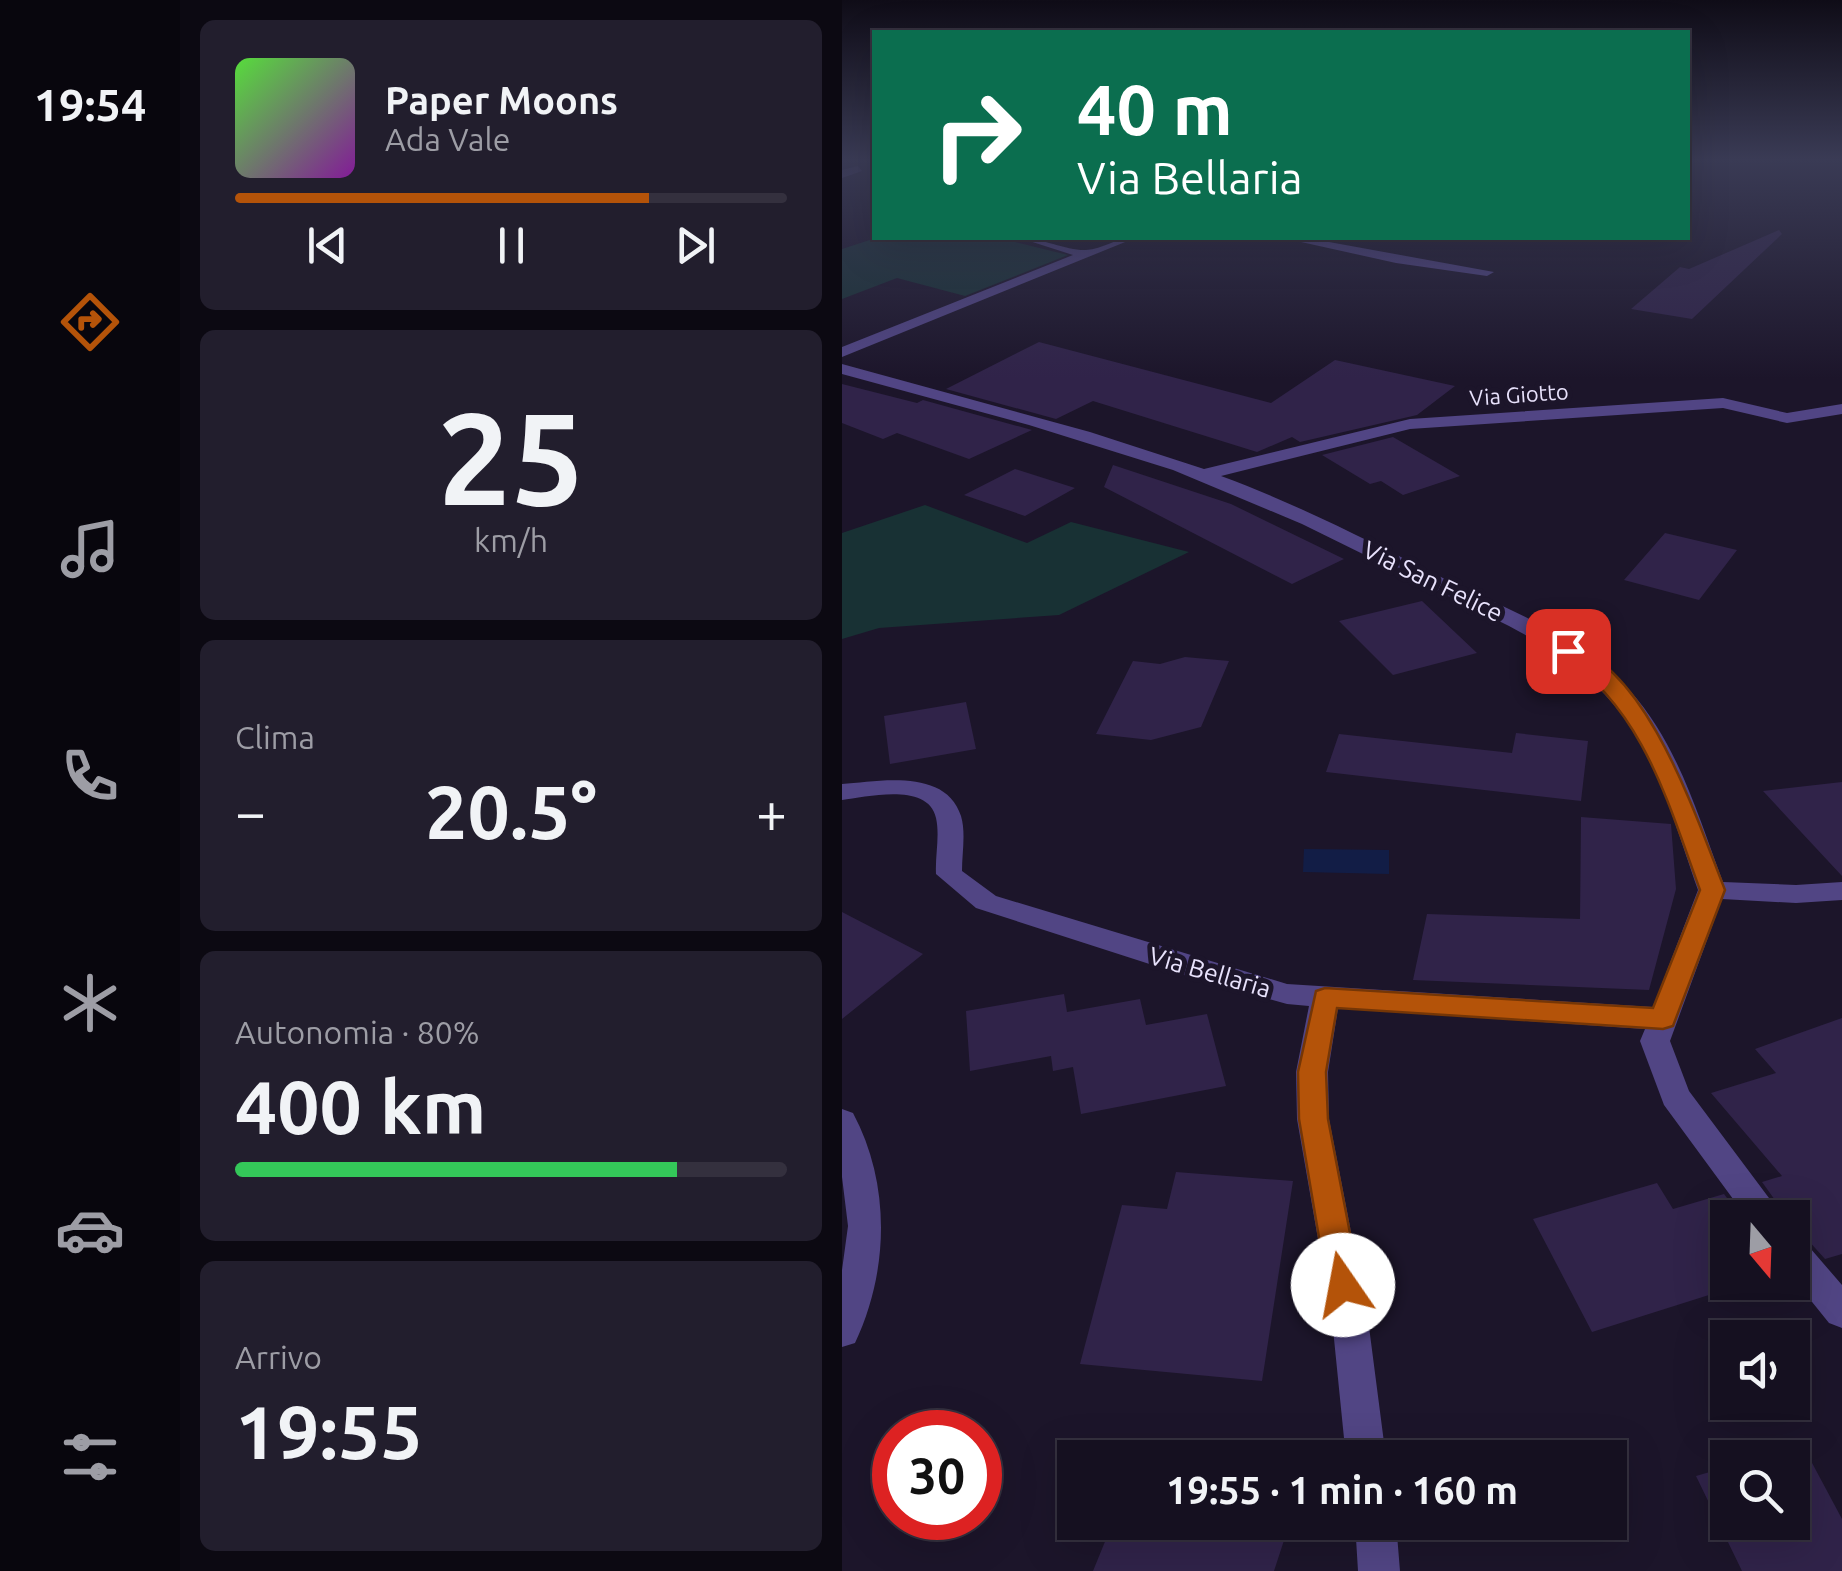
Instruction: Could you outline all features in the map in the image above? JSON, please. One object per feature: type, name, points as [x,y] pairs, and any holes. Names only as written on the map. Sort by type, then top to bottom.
[{"type":"street","points":[[1034,240],[1086,254]]},
{"type":"street","points":[[842,352],[1123,240]]},
{"type":"street","points":[[1300,240],[1396,260],[1487,272]]},
{"type":"street","name":"Via San Felice","points":[[842,369],[1125,448],[1203,475],[1301,516],[1545,636],[1591,666],[1625,699],[1664,762],[1712,890]]},
{"type":"street","name":"Via Giotto","points":[[1203,475],[1410,424],[1722,403],[1788,418],[1842,409]]},
{"type":"street","name":"Via Bellaria","points":[[842,792],[910,790],[932,794],[946,809],[949,874],[986,902],[1206,972],[1286,994],[1663,1019]]},
{"type":"street","points":[[1753,1200],[1675,1096],[1655,1041],[1712,890],[1796,894],[1842,891]]},
{"type":"street","points":[[1325,998],[1312,1072],[1313,1119],[1350,1319],[1364,1440]]},
{"type":"street","points":[[842,1122],[866,1204],[867,1247],[842,1332]]},
{"type":"street","points":[[1810,1273],[1842,1312]]},
{"type":"street","points":[[1376,1540],[1378,1571]]},
{"type":"green space","points":[[872,239],[1013,240],[1068,255],[965,296],[897,278],[842,299],[842,249]]},
{"type":"green space","points":[[925,505],[1027,543],[1071,522],[1189,552],[1059,615],[879,628],[842,639],[842,533]]},
{"type":"water","points":[[1304,849],[1389,850],[1389,874],[1303,872]]},
{"type":"building","points":[[1774,232],[1782,234],[1692,319],[1631,309],[1680,267],[1689,269]]},
{"type":"building","points":[[1039,342],[1271,403],[1335,360],[1455,386],[1417,415],[1300,442],[1292,437],[1257,452],[1093,401],[1056,419],[946,389]]},
{"type":"building","points":[[842,384],[917,403],[923,400],[1032,430],[969,459],[897,433],[883,439],[842,423]]},
{"type":"building","points":[[1393,437],[1460,476],[1403,495],[1381,481],[1370,484],[1322,455]]},
{"type":"building","points":[[1113,465],[1231,504],[1344,559],[1292,584],[1104,487]]},
{"type":"building","points":[[1015,469],[1075,488],[1025,516],[964,495]]},
{"type":"building","points":[[1665,533],[1737,550],[1699,600],[1624,580]]},
{"type":"building","points":[[1422,601],[1477,653],[1393,675],[1339,621]]},
{"type":"building","points":[[1185,657],[1229,661],[1201,727],[1151,740],[1096,734],[1133,661],[1160,664]]},
{"type":"building","points":[[966,702],[976,749],[890,764],[884,716]]},
{"type":"building","points":[[1516,733],[1588,741],[1581,801],[1326,772],[1339,734],[1512,753]]},
{"type":"building","points":[[1842,782],[1842,876],[1763,791]]},
{"type":"building","points":[[1581,817],[1671,824],[1676,889],[1649,990],[1413,980],[1427,914],[1580,919]]},
{"type":"building","points":[[842,912],[923,954],[842,1019]]},
{"type":"building","points":[[1064,994],[1067,1012],[1140,999],[1146,1025],[1207,1014],[1226,1086],[1081,1114],[1073,1067],[1053,1071],[1051,1056],[970,1071],[966,1011]]},
{"type":"building","points":[[1842,1018],[1842,1254],[1825,1259],[1810,1242],[1810,1200],[1775,1200],[1762,1182],[1782,1176],[1711,1093],[1776,1073],[1755,1049]]},
{"type":"building","points":[[1176,1172],[1293,1181],[1262,1381],[1080,1364],[1122,1205],[1167,1209]]},
{"type":"building","points":[[1657,1183],[1673,1209],[1724,1194],[1728,1200],[1710,1200],[1710,1295],[1592,1332],[1533,1219]]},
{"type":"building","points":[[1810,1459],[1842,1519],[1842,1571],[1742,1571],[1727,1540],[1810,1540]]},
{"type":"building","points":[[1710,1472],[1710,1505],[1696,1476]]},
{"type":"building","points":[[1106,1540],[1284,1540],[1274,1571],[1093,1571]]},
{"type":"route","points":[[1343,1285],[1313,1119],[1312,1072],[1325,998],[1663,1019],[1712,890],[1664,762],[1625,699],[1591,666],[1568,651]]}]
